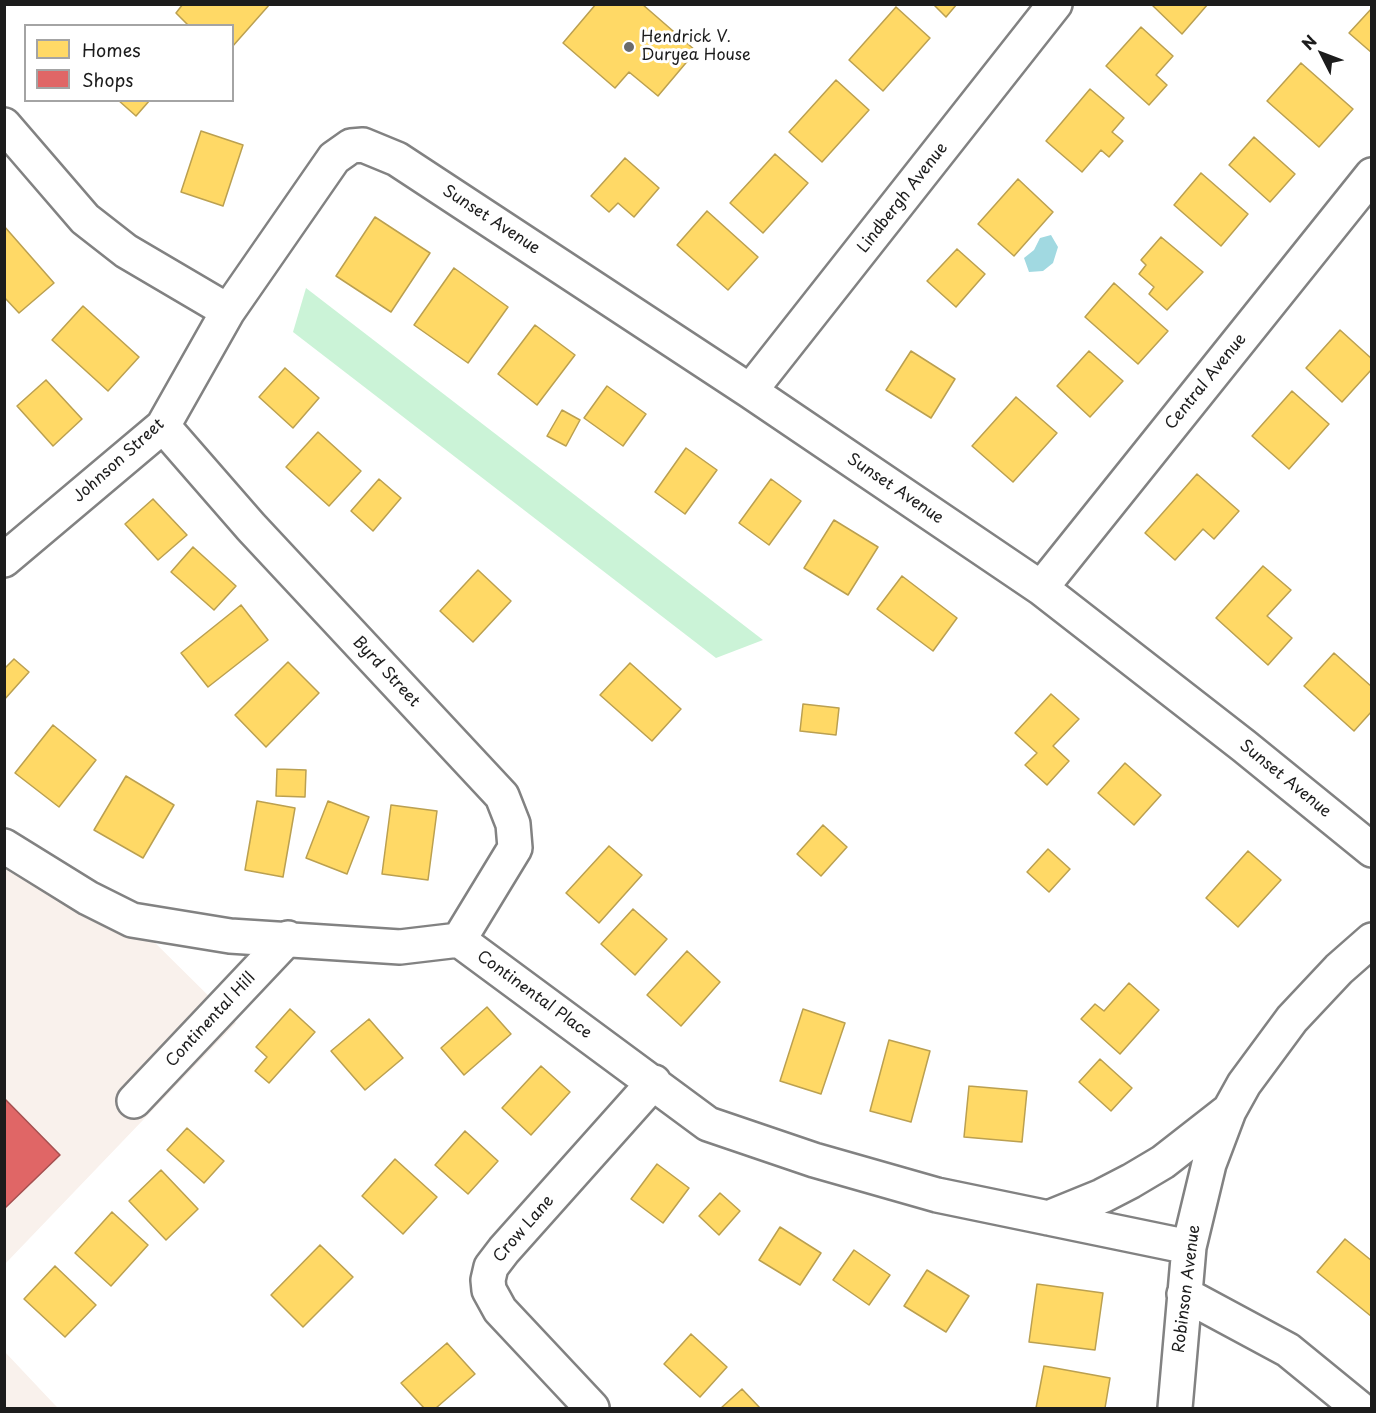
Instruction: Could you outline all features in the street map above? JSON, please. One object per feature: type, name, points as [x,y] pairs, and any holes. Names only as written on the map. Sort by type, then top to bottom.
[{"type":"street","name":"Lindbergh Avenue","points":[[750,390],[1055,4]]},
{"type":"street","points":[[4,125],[85,219],[126,251],[228,311]]},
{"type":"street","name":"Johnson Street","points":[[4,560],[163,426],[228,311],[334,158],[351,146],[363,145],[397,159]]},
{"type":"street","name":"Sunset Avenue","points":[[397,159],[750,390],[1041,588],[1244,746],[1371,850]]},
{"type":"street","name":"Central Avenue","points":[[1041,588],[1371,175]]},
{"type":"street","name":"Byrd Street","points":[[163,426],[251,527],[502,796],[513,824],[515,848],[459,940]]},
{"type":"street","name":"Continental Place","points":[[4,846],[88,898],[132,920],[230,936],[400,947],[459,940],[708,1124],[814,1160],[937,1195],[1189,1247]]},
{"type":"street","name":"Continental Hill","points":[[134,1101],[288,938]]},
{"type":"street","name":"Robinson Avenue","points":[[1175,1408],[1189,1247],[1209,1164],[1229,1111],[1244,1084],[1292,1019],[1339,969],[1371,940]]},
{"type":"street","name":"Crow Lane","points":[[577,1404],[500,1310],[489,1290],[491,1268],[654,1082]]},
{"type":"street","points":[[1048,1218],[1102,1196],[1131,1181],[1162,1162],[1229,1111]]},
{"type":"street","points":[[1184,1294],[1288,1350],[1359,1408]]},
{"type":"shaded area","points":[[5,844],[132,920],[236,1023],[5,1264]]},
{"type":"shaded area","points":[[5,1352],[54,1404],[58,1408],[5,1408]]},
{"type":"green space","points":[[306,288],[763,640],[716,658],[293,332]]},
{"type":"water","points":[[1051,235],[1058,247],[1053,263],[1043,271],[1029,272],[1024,258],[1034,250],[1040,238]]},
{"type":"building: Homes","points":[[183,4],[270,4],[234,45],[234,24],[187,24],[176,13]]},
{"type":"building: Homes","name":"Hendrick V. Duryea House","points":[[596,4],[642,4],[696,51],[658,96],[629,72],[615,88],[563,43]]},
{"type":"building: Homes","points":[[933,4],[957,4],[946,17]]},
{"type":"building: Homes","points":[[1151,4],[1208,4],[1182,34]]},
{"type":"building: Homes","points":[[896,7],[930,38],[883,91],[849,60]]},
{"type":"building: Homes","points":[[1372,8],[1372,53],[1349,33]]},
{"type":"building: Homes","points":[[1141,27],[1173,56],[1156,75],[1167,85],[1149,105],[1106,66]]},
{"type":"building: Homes","points":[[1301,63],[1353,109],[1319,147],[1267,101]]},
{"type":"building: Homes","points":[[836,80],[869,110],[822,162],[789,132]]},
{"type":"building: Homes","points":[[1090,89],[1124,118],[1112,132],[1123,141],[1109,157],[1101,150],[1082,172],[1046,141]]},
{"type":"building: Homes","points":[[120,102],[148,102],[136,116]]},
{"type":"building: Homes","points":[[201,131],[243,145],[223,206],[181,192]]},
{"type":"building: Homes","points":[[1254,137],[1295,174],[1270,202],[1229,165]]},
{"type":"building: Homes","points":[[775,154],[808,183],[763,233],[730,203]]},
{"type":"building: Homes","points":[[625,158],[659,188],[634,217],[618,203],[609,212],[591,196]]},
{"type":"building: Homes","points":[[1201,173],[1248,214],[1221,246],[1174,205]]},
{"type":"building: Homes","points":[[1018,179],[1053,212],[1014,256],[978,224]]},
{"type":"building: Homes","points":[[707,211],[758,257],[728,290],[677,245]]},
{"type":"building: Homes","points":[[375,217],[430,253],[391,312],[336,276]]},
{"type":"building: Homes","points":[[4,226],[54,283],[19,313],[4,297]]},
{"type":"building: Homes","points":[[1161,237],[1203,272],[1167,310],[1149,294],[1154,287],[1139,274],[1146,265],[1141,260]]},
{"type":"building: Homes","points":[[957,249],[985,274],[956,307],[927,281]]},
{"type":"building: Homes","points":[[454,268],[508,307],[468,363],[414,325]]},
{"type":"building: Homes","points":[[1114,283],[1168,331],[1138,364],[1085,317]]},
{"type":"building: Homes","points":[[83,306],[139,357],[108,391],[52,340]]},
{"type":"building: Homes","points":[[535,325],[575,355],[537,405],[498,374]]},
{"type":"building: Homes","points":[[1340,330],[1372,359],[1372,369],[1342,402],[1306,368]]},
{"type":"building: Homes","points":[[911,351],[955,379],[931,418],[886,390]]},
{"type":"building: Homes","points":[[1089,351],[1123,381],[1090,417],[1057,386]]},
{"type":"building: Homes","points":[[285,368],[319,398],[293,428],[259,397]]},
{"type":"building: Homes","points":[[46,380],[82,419],[53,446],[17,406]]},
{"type":"building: Homes","points":[[607,386],[646,414],[623,446],[584,418]]},
{"type":"building: Homes","points":[[1292,391],[1329,424],[1289,469],[1252,436]]},
{"type":"building: Homes","points":[[1016,397],[1057,433],[1013,482],[972,446]]},
{"type":"building: Homes","points":[[562,410],[580,420],[566,446],[547,436]]},
{"type":"building: Homes","points":[[318,432],[361,471],[329,506],[286,467]]},
{"type":"building: Homes","points":[[686,448],[717,470],[685,514],[655,492]]},
{"type":"building: Homes","points":[[1197,474],[1239,511],[1214,539],[1203,529],[1175,560],[1145,533]]},
{"type":"building: Homes","points":[[379,479],[401,498],[373,531],[351,511]]},
{"type":"building: Homes","points":[[771,479],[801,501],[769,545],[739,523]]},
{"type":"building: Homes","points":[[153,499],[187,535],[158,560],[125,524]]},
{"type":"building: Homes","points":[[834,520],[878,547],[848,595],[804,568]]},
{"type":"building: Homes","points":[[193,547],[236,586],[214,610],[171,572]]},
{"type":"building: Homes","points":[[1263,566],[1291,590],[1267,616],[1292,638],[1268,665],[1216,618]]},
{"type":"building: Homes","points":[[478,570],[511,601],[473,642],[440,611]]},
{"type":"building: Homes","points":[[902,576],[957,618],[933,651],[877,609]]},
{"type":"building: Homes","points":[[241,605],[268,640],[208,687],[181,653]]},
{"type":"building: Homes","points":[[1334,653],[1372,687],[1372,711],[1354,731],[1304,686]]},
{"type":"building: Homes","points":[[14,659],[29,672],[4,700],[4,669]]},
{"type":"building: Homes","points":[[288,662],[319,693],[266,747],[235,715]]},
{"type":"building: Homes","points":[[630,663],[681,709],[652,741],[600,695]]},
{"type":"building: Homes","points":[[1051,694],[1079,719],[1053,746],[1069,761],[1047,785],[1025,765],[1037,753],[1015,733]]},
{"type":"building: Homes","points":[[803,704],[839,708],[836,735],[800,731]]},
{"type":"building: Homes","points":[[53,725],[96,760],[59,807],[15,773]]},
{"type":"building: Homes","points":[[1125,763],[1161,795],[1134,825],[1098,793]]},
{"type":"building: Homes","points":[[277,769],[306,770],[305,797],[276,796]]},
{"type":"building: Homes","points":[[126,776],[174,805],[143,858],[94,830]]},
{"type":"building: Homes","points":[[257,801],[295,808],[283,877],[245,870]]},
{"type":"building: Homes","points":[[328,801],[369,817],[347,874],[306,858]]},
{"type":"building: Homes","points":[[391,805],[437,811],[428,880],[382,874]]},
{"type":"building: Homes","points":[[823,825],[847,847],[821,876],[797,854]]},
{"type":"building: Homes","points":[[609,846],[642,875],[599,923],[566,893]]},
{"type":"building: Homes","points":[[1048,849],[1070,869],[1049,892],[1027,872]]},
{"type":"building: Homes","points":[[1248,851],[1281,880],[1238,927],[1206,898]]},
{"type":"building: Homes","points":[[633,909],[667,939],[635,975],[601,944]]},
{"type":"building: Homes","points":[[687,951],[720,982],[681,1026],[647,995]]},
{"type":"building: Homes","points":[[1129,983],[1159,1010],[1120,1054],[1081,1019],[1095,1004],[1104,1011]]},
{"type":"building: Homes","points":[[487,1007],[511,1034],[464,1075],[441,1048]]},
{"type":"building: Homes","points":[[290,1009],[315,1032],[269,1083],[255,1071],[267,1057],[256,1047]]},
{"type":"building: Homes","points":[[803,1009],[845,1023],[821,1094],[780,1081]]},
{"type":"building: Homes","points":[[369,1019],[403,1058],[365,1090],[331,1051]]},
{"type":"building: Homes","points":[[889,1040],[930,1051],[911,1122],[870,1111]]},
{"type":"building: Homes","points":[[1100,1059],[1132,1088],[1111,1111],[1079,1082]]},
{"type":"building: Homes","points":[[541,1066],[570,1092],[531,1135],[502,1108]]},
{"type":"building: Homes","points":[[969,1086],[1027,1091],[1022,1142],[964,1137]]},
{"type":"building: Homes","points":[[187,1128],[224,1161],[204,1183],[167,1150]]},
{"type":"building: Homes","points":[[465,1131],[498,1161],[468,1194],[435,1165]]},
{"type":"building: Homes","points":[[395,1159],[437,1197],[403,1234],[362,1196]]},
{"type":"building: Homes","points":[[657,1164],[689,1188],[663,1223],[631,1199]]},
{"type":"building: Homes","points":[[161,1170],[198,1209],[166,1240],[129,1201]]},
{"type":"building: Homes","points":[[720,1193],[740,1211],[719,1235],[699,1216]]},
{"type":"building: Homes","points":[[112,1212],[148,1245],[111,1286],[75,1253]]},
{"type":"building: Homes","points":[[780,1227],[821,1253],[800,1285],[759,1260]]},
{"type":"building: Homes","points":[[1345,1239],[1372,1261],[1372,1317],[1317,1272]]},
{"type":"building: Homes","points":[[320,1245],[353,1277],[303,1327],[271,1295]]},
{"type":"building: Homes","points":[[854,1250],[890,1275],[869,1305],[833,1280]]},
{"type":"building: Homes","points":[[55,1266],[96,1305],[65,1337],[24,1299]]},
{"type":"building: Homes","points":[[927,1270],[969,1296],[946,1332],[904,1306]]},
{"type":"building: Homes","points":[[1037,1284],[1103,1293],[1095,1350],[1029,1342]]},
{"type":"building: Homes","points":[[691,1334],[727,1367],[700,1397],[664,1364]]},
{"type":"building: Homes","points":[[447,1343],[475,1374],[436,1408],[424,1408],[401,1383]]},
{"type":"building: Homes","points":[[1044,1366],[1110,1378],[1105,1408],[1036,1408]]},
{"type":"building: Homes","points":[[742,1389],[760,1408],[721,1408]]},
{"type":"building: Shops","points":[[4,1098],[60,1155],[4,1209]]},
{"type":"place","name":"Hendrick V. Duryea House","points":[[629,47]]}]
